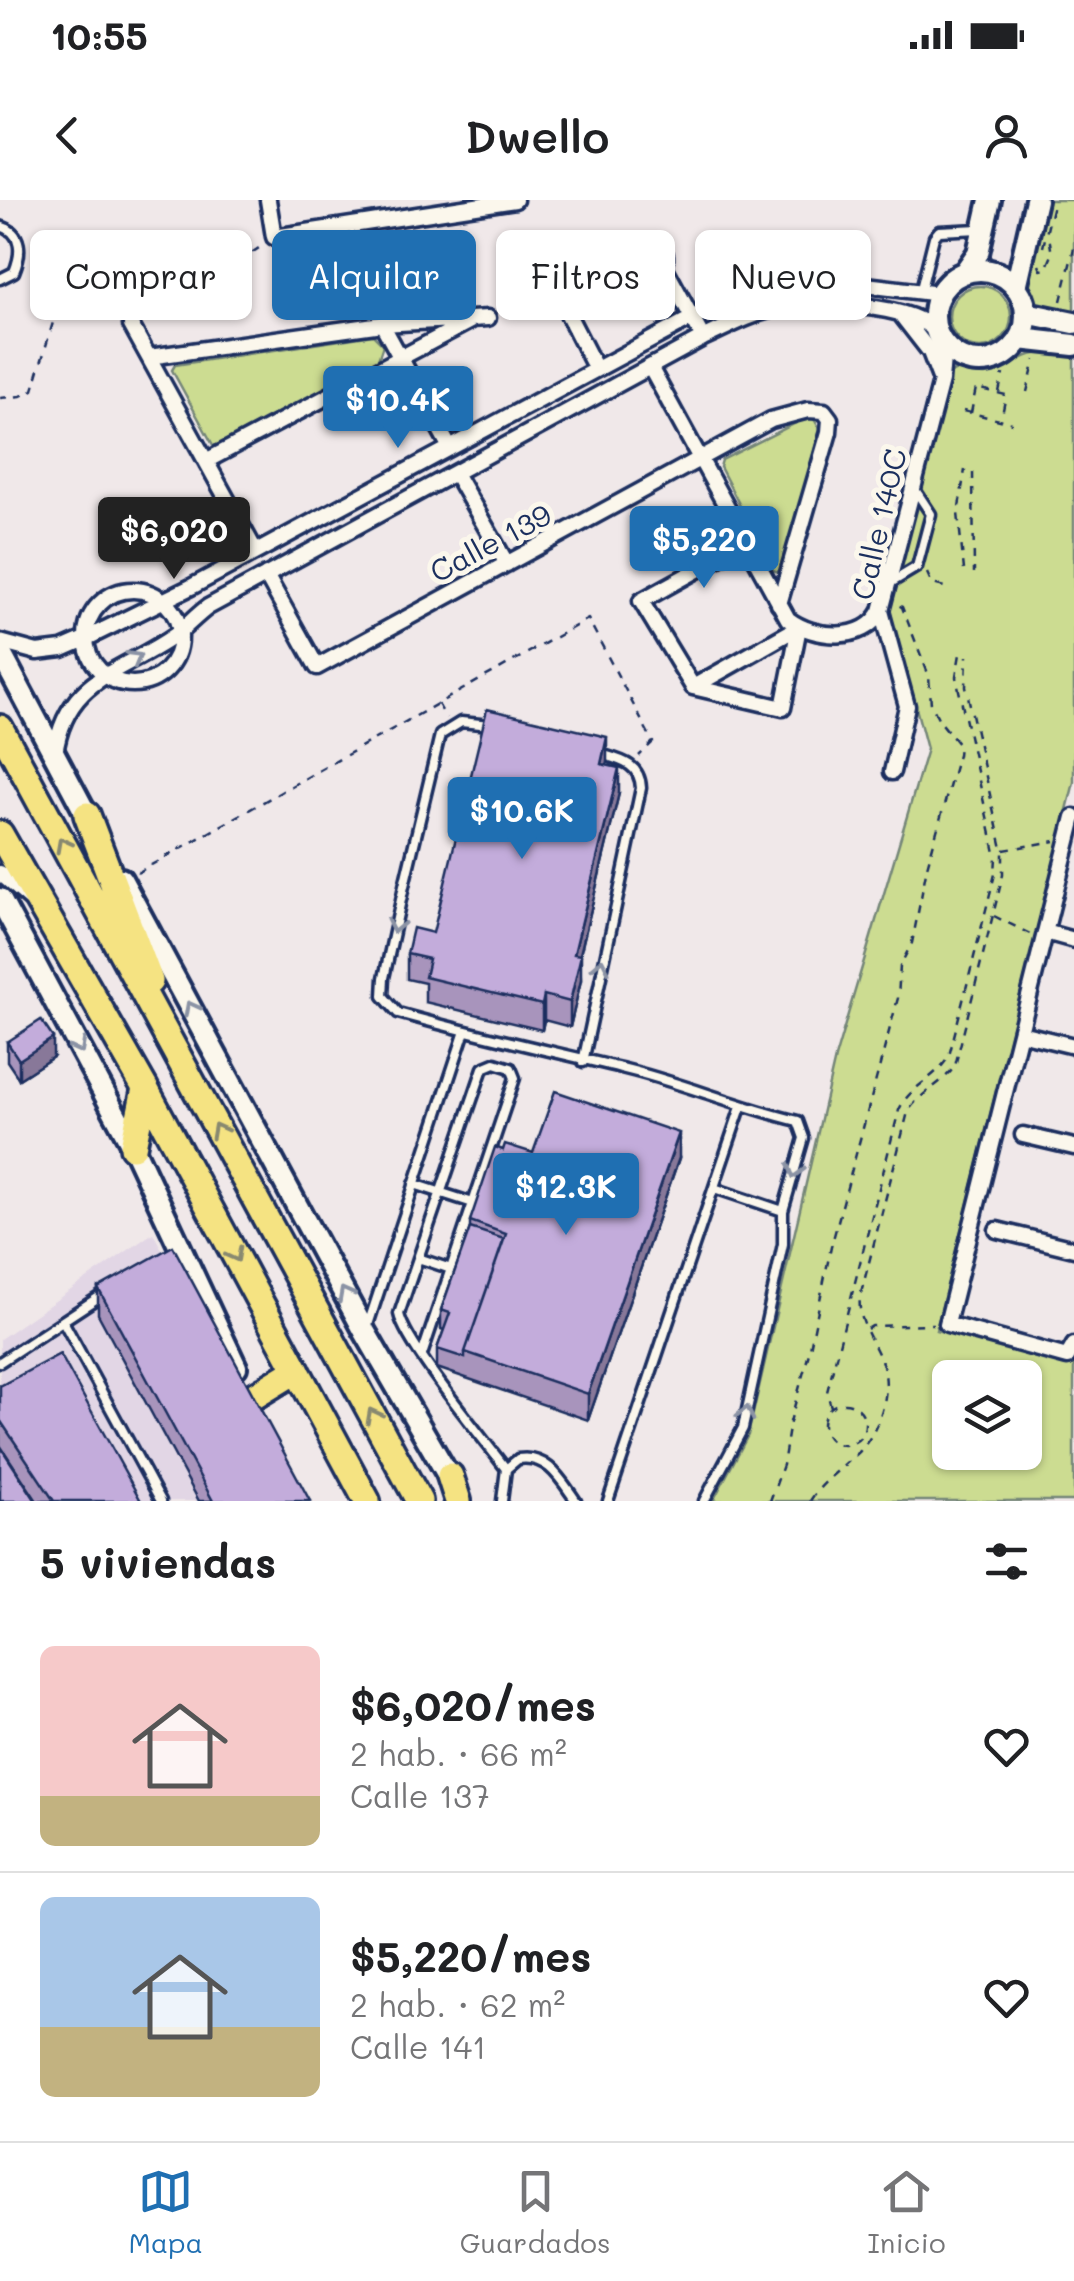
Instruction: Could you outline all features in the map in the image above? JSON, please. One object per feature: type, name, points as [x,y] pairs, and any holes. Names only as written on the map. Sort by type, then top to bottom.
[{"type":"highway","points":[[0,728],[419,1501]]},
{"type":"highway","points":[[86,815],[137,941],[170,1042]]},
{"type":"highway","points":[[0,834],[146,1088],[367,1501]]},
{"type":"highway","points":[[133,1147],[146,1088]]},
{"type":"highway","points":[[256,1406],[297,1370]]},
{"type":"highway","points":[[450,1476],[460,1501]]},
{"type":"main road","points":[[964,274],[978,252],[990,200]]},
{"type":"main road","points":[[1016,287],[992,272],[964,274],[930,293],[941,339],[953,354],[978,362],[1002,357],[1020,339],[1026,313],[1016,287],[1036,200]]},
{"type":"main road","points":[[1026,313],[1067,315]]},
{"type":"main road","points":[[1020,339],[1074,345]]},
{"type":"main road","points":[[0,652],[366,1332],[450,1476]]},
{"type":"main road","points":[[0,899],[52,1015],[133,1147],[170,1249],[256,1406]]},
{"type":"street","points":[[268,200],[273,230]]},
{"type":"street","points":[[314,230],[515,200]]},
{"type":"street","points":[[0,642],[37,652],[62,649],[84,639],[256,552],[692,318],[761,288],[816,279],[930,293]]},
{"type":"street","points":[[675,288],[703,338]]},
{"type":"street","points":[[55,754],[58,731],[67,710],[82,693],[180,632],[208,608],[745,318],[791,306],[841,304],[930,324],[941,339]]},
{"type":"street","points":[[902,315],[930,352],[941,381]]},
{"type":"street","points":[[149,357],[382,324],[482,318],[206,460]]},
{"type":"street","points":[[571,320],[596,369]]},
{"type":"street","points":[[382,324],[450,448]]},
{"type":"street","points":[[131,325],[256,552]]},
{"type":"street","name":"Calle 140C","points":[[892,772],[907,706],[885,598],[941,381],[941,339]]},
{"type":"street","points":[[650,367],[788,620],[820,634],[856,632],[872,624],[885,598]]},
{"type":"street","points":[[523,408],[536,429]]},
{"type":"street","name":"Calle 139","points":[[266,576],[317,667],[771,420],[808,410],[827,412],[831,424],[828,439],[779,604]]},
{"type":"street","points":[[455,473],[506,564]]},
{"type":"street","points":[[380,486],[393,506]]},
{"type":"street","points":[[746,543],[641,600],[693,687],[783,708],[799,627]]},
{"type":"street","points":[[134,590],[149,592],[162,600],[171,609],[180,632],[180,647],[164,674],[134,685],[104,676],[94,666],[84,639],[93,610],[104,599],[134,590]]},
{"type":"street","points":[[693,687],[799,627]]},
{"type":"street","points":[[1074,817],[947,1324],[1068,1357],[1074,1345]]},
{"type":"street","points":[[0,873],[42,910]]},
{"type":"street","points":[[1044,936],[1074,940]]},
{"type":"street","points":[[1020,1033],[1074,1046]]},
{"type":"street","points":[[1024,1136],[1074,1148]]},
{"type":"street","points":[[997,1230],[1074,1248]]},
{"type":"lane","points":[[0,226],[14,232],[19,259],[14,272],[0,279]]},
{"type":"lane","points":[[930,293],[934,237],[939,231],[983,230]]},
{"type":"lane","points":[[885,598],[916,567],[931,514],[914,488]]},
{"type":"lane","points":[[499,726],[462,722],[440,735],[384,978],[384,996],[398,1013],[583,1062],[622,1068],[741,1107],[798,1121],[804,1138],[784,1210],[783,1244],[743,1428],[704,1501]]},
{"type":"lane","points":[[583,1062],[640,788],[637,771],[631,764],[585,750]]},
{"type":"lane","points":[[366,1332],[465,1031]]},
{"type":"lane","points":[[422,1355],[515,1078],[511,1068],[495,1063],[483,1068],[399,1314],[400,1322],[422,1355],[506,1469]]},
{"type":"lane","points":[[608,1501],[741,1107]]},
{"type":"lane","points":[[414,1184],[473,1204]]},
{"type":"lane","points":[[714,1188],[784,1210]]},
{"type":"lane","points":[[418,1258],[451,1269]]},
{"type":"lane","points":[[0,1362],[112,1288]]},
{"type":"lane","points":[[63,1322],[161,1501]]},
{"type":"lane","points":[[502,1501],[506,1469],[518,1459],[527,1458],[552,1468],[576,1501]]},
{"type":"path","points":[[1046,238],[1052,256],[1043,270],[1038,267],[1054,200]]},
{"type":"path","points":[[0,398],[21,396],[32,390],[54,319],[62,313],[109,304],[155,282],[238,262],[272,237]]},
{"type":"path","points":[[1067,315],[1068,275],[1074,248]]},
{"type":"path","points":[[1068,275],[1074,279]]},
{"type":"path","points":[[1027,392],[1036,356]]},
{"type":"path","points":[[998,393],[1003,374]]},
{"type":"path","points":[[970,413],[976,388],[1006,395],[1001,420]]},
{"type":"path","points":[[962,412],[1012,423]]},
{"type":"path","points":[[964,470],[958,513],[964,570]]},
{"type":"path","points":[[973,472],[974,573]]},
{"type":"path","points":[[926,572],[932,584],[945,587]]},
{"type":"path","points":[[770,1501],[783,1465],[831,1247],[898,998],[900,966],[912,943],[927,867],[958,755],[959,745],[938,720],[931,704],[929,676],[902,607],[885,598]]},
{"type":"path","points":[[122,881],[588,620],[654,742],[631,764]]},
{"type":"path","points":[[832,1407],[848,1404],[860,1410],[865,1424],[854,1442],[840,1445],[825,1434],[823,1422],[832,1407],[827,1392],[899,1110],[911,1091],[936,1075],[949,1056],[996,863],[956,677],[960,654]]},
{"type":"path","points":[[810,1501],[823,1483],[862,1448],[882,1407],[887,1384],[885,1372],[860,1313],[860,1298],[908,1112],[955,1066],[1003,875],[1003,850],[966,687],[967,656]]},
{"type":"path","points":[[438,704],[452,728]]},
{"type":"path","points":[[1003,850],[1072,836]]},
{"type":"path","points":[[993,916],[1044,936]]},
{"type":"path","points":[[866,1330],[872,1326],[947,1324]]},
{"type":"shaded area","points":[[153,1233],[298,1501],[0,1501],[0,1339]]},
{"type":"green space","points":[[1046,200],[1074,200],[1074,317],[1044,308],[1030,293],[1031,252]]},
{"type":"green space","points":[[980,286],[1002,295],[1011,317],[1002,339],[980,348],[958,339],[949,317],[958,295]]},
{"type":"green space","points":[[373,335],[383,345],[378,360],[218,446],[213,445],[172,370],[175,365]]},
{"type":"green space","points":[[1042,353],[1074,356],[1074,782],[936,1330],[1074,1364],[1074,1501],[713,1501],[748,1435],[835,1058],[927,749],[890,611],[946,380],[957,370],[989,375],[1022,358]]},
{"type":"green space","points":[[806,418],[814,419],[820,429],[781,573],[773,570],[720,467],[722,460]]},
{"type":"building","points":[[487,709],[607,737],[601,764],[619,768],[574,954],[581,955],[570,1002],[544,995],[542,1005],[425,977],[429,959],[407,954],[413,928],[433,933]]},
{"type":"building","points":[[41,1020],[53,1038],[19,1060],[7,1042]]},
{"type":"building","points":[[555,1091],[679,1133],[588,1394],[465,1352],[506,1234],[470,1221],[495,1147],[503,1150],[505,1144],[533,1153]]},
{"type":"building","points":[[470,1228],[504,1239],[465,1358],[437,1349],[450,1313],[441,1310]]},
{"type":"building","points":[[173,1246],[310,1501],[213,1501],[98,1288]]},
{"type":"building","points":[[60,1354],[141,1501],[54,1501],[0,1420],[0,1386]]},
{"type":"building","points":[[0,1446],[36,1501],[0,1501]]}]
